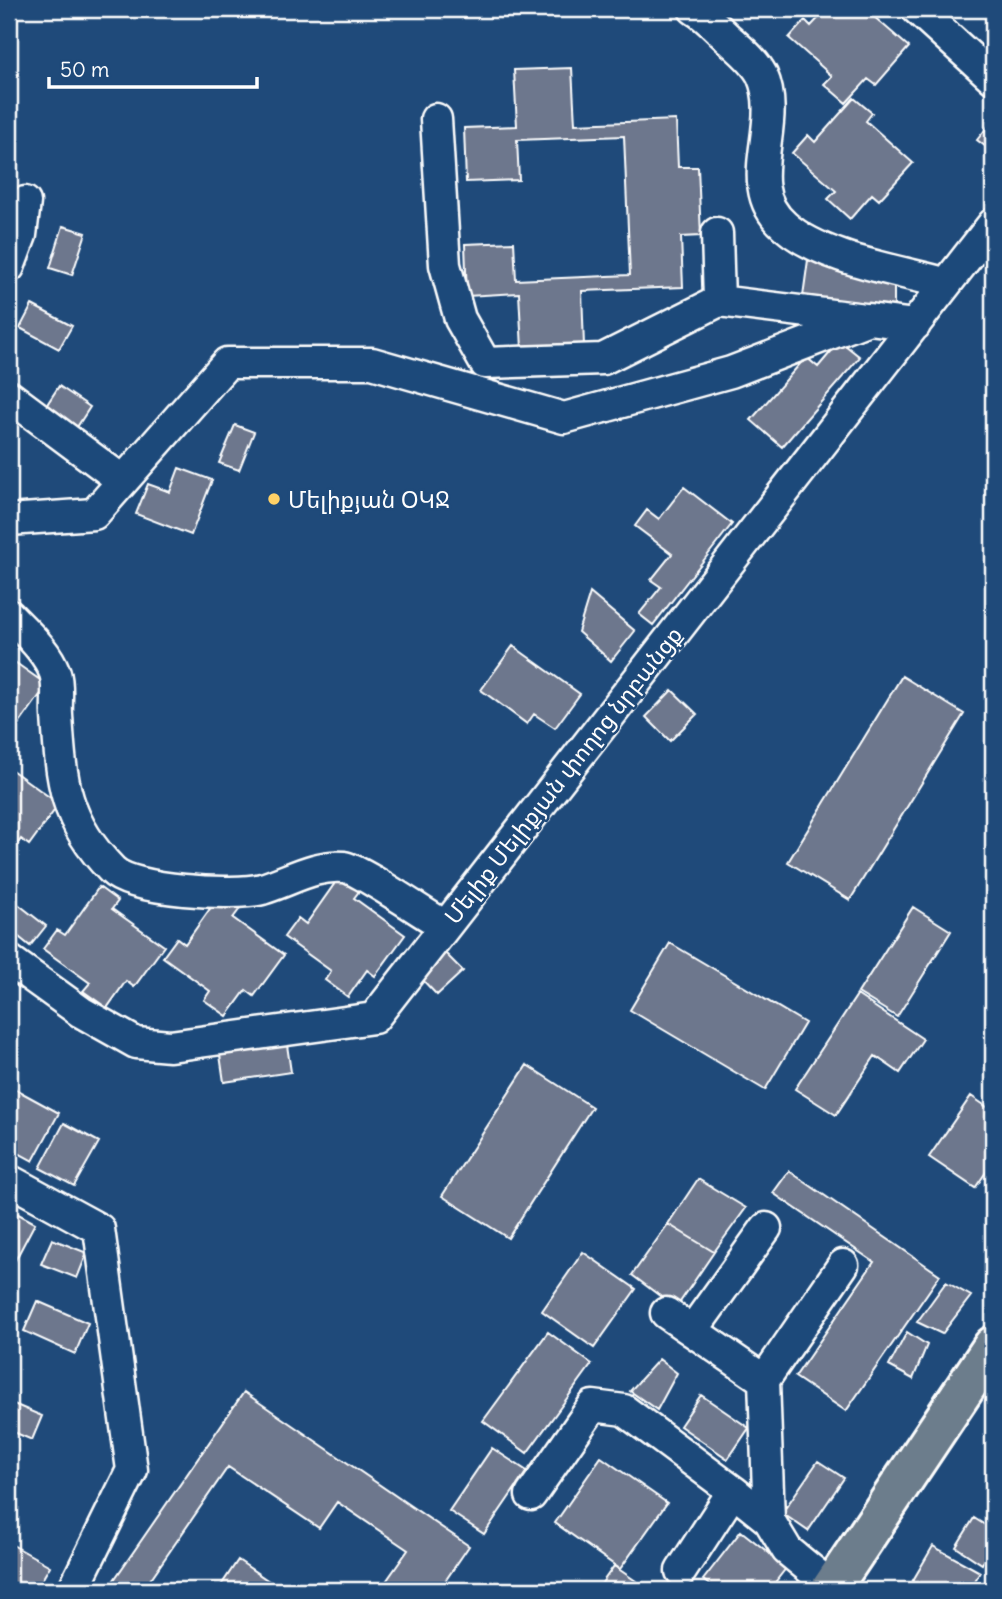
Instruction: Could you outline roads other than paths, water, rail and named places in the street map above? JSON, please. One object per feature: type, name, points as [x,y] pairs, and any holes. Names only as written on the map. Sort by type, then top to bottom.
[{"type":"main road","points":[[831,1589],[993,1346]]},
{"type":"street","points":[[694,9],[752,61],[762,74],[769,99],[762,182],[763,197],[770,210],[786,227],[821,248],[944,284]]},
{"type":"street","points":[[917,9],[993,78]]},
{"type":"street","points":[[436,119],[445,265],[460,319],[485,363],[603,359],[719,300],[915,325]]},
{"type":"street","points":[[9,267],[21,235],[25,202]]},
{"type":"street","name":"Մելիք Մելիքյան փողոց նրբանցք","points":[[9,960],[81,1012],[136,1043],[170,1046],[374,1018],[993,224]]},
{"type":"street","points":[[717,233],[719,300]]},
{"type":"street","points":[[9,520],[94,514],[227,363],[372,363],[564,418],[731,372],[869,319]]},
{"type":"street","points":[[9,396],[123,481]]},
{"type":"street","points":[[9,615],[41,648],[56,675],[61,782],[83,838],[115,874],[155,887],[204,892],[260,890],[308,872],[328,867],[347,867],[445,926]]},
{"type":"street","points":[[9,1180],[99,1229],[132,1471],[73,1590]]},
{"type":"street","points":[[692,1331],[766,1228]]},
{"type":"street","points":[[769,1520],[764,1380],[843,1265]]},
{"type":"street","points":[[666,1313],[764,1380]]},
{"type":"street","points":[[531,1495],[593,1406],[624,1410],[769,1520],[787,1550],[831,1589]]},
{"type":"street","points":[[681,1571],[733,1491]]},
{"type":"place","name":"Մելիքյան ՕԿՋ","points":[[274,499]]}]
